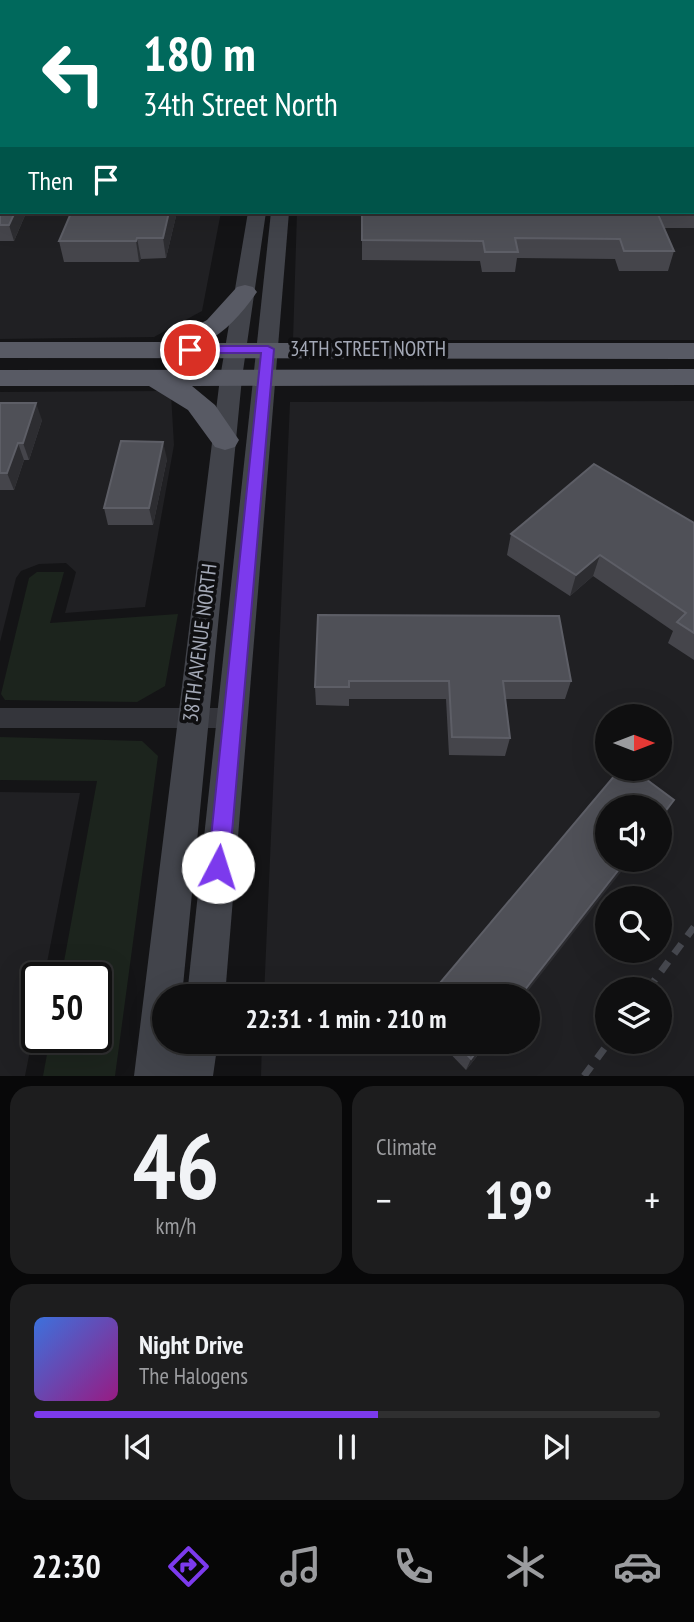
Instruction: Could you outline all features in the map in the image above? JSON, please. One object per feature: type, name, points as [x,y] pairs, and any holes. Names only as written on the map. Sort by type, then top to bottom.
[{"type":"highway","points":[[163,350],[211,331],[225,319],[244,292]]},
{"type":"highway","name":"34TH STREET NORTH","points":[[0,350],[694,351]]},
{"type":"highway","name":"34TH STREET NORTH","points":[[0,378],[694,377]]},
{"type":"highway","points":[[149,378],[180,388],[197,401],[225,440]]},
{"type":"main road","name":"38TH AVENUE NORTH","points":[[154,1076],[191,718],[231,378],[257,214]]},
{"type":"main road","name":"38TH AVENUE NORTH","points":[[207,984],[280,214]]},
{"type":"main road","points":[[192,1076],[196,1054]]},
{"type":"street","points":[[0,718],[233,718]]},
{"type":"shaded area","points":[[0,214],[221,214],[202,311],[154,337],[0,339]]},
{"type":"shaded area","points":[[297,214],[694,214],[694,340],[293,340]]},
{"type":"shaded area","points":[[165,391],[171,394],[174,445],[145,607],[65,613],[76,572],[66,563],[39,564],[21,571],[16,578],[0,642],[0,392]]},
{"type":"shaded area","points":[[694,401],[694,1076],[261,1076],[262,1054],[540,1054],[540,984],[265,984],[290,402]]},
{"type":"shaded area","points":[[37,572],[64,572],[50,623],[178,614],[165,686],[137,702],[5,700],[1,694],[29,578]]},
{"type":"shaded area","points":[[0,737],[142,741],[158,756],[115,1076],[43,1076],[47,1053],[112,1053],[112,962],[64,962],[97,781],[0,780]]},
{"type":"shaded area","points":[[0,792],[80,793],[47,962],[21,962],[21,1053],[30,1053],[25,1076],[0,1076]]},
{"type":"building","points":[[0,214],[14,214],[9,225],[0,225]]},
{"type":"building","points":[[71,214],[169,214],[163,238],[137,238],[136,241],[59,241]]},
{"type":"building","points":[[362,214],[658,214],[674,251],[624,251],[620,239],[515,238],[518,252],[485,252],[483,241],[362,240]]},
{"type":"building","points":[[0,403],[36,403],[23,443],[18,443],[7,473],[0,473]]},
{"type":"building","points":[[121,441],[163,442],[149,508],[104,508]]},
{"type":"building","points":[[594,464],[694,523],[694,633],[677,622],[686,613],[600,555],[576,575],[511,534]]},
{"type":"building","points":[[318,615],[559,616],[571,681],[503,681],[510,738],[452,737],[449,681],[349,681],[349,687],[315,687]]},
{"type":"building","points":[[610,781],[648,781],[667,795],[598,795]]},
{"type":"building","points":[[595,799],[595,872],[617,872],[606,886],[595,886],[595,900],[529,984],[439,984]]},
{"type":"railway","points":[[657,977],[694,927]]},
{"type":"railway","points":[[584,1076],[600,1054]]},
{"type":"route","points":[[190,350],[268,349],[218,867]]}]
